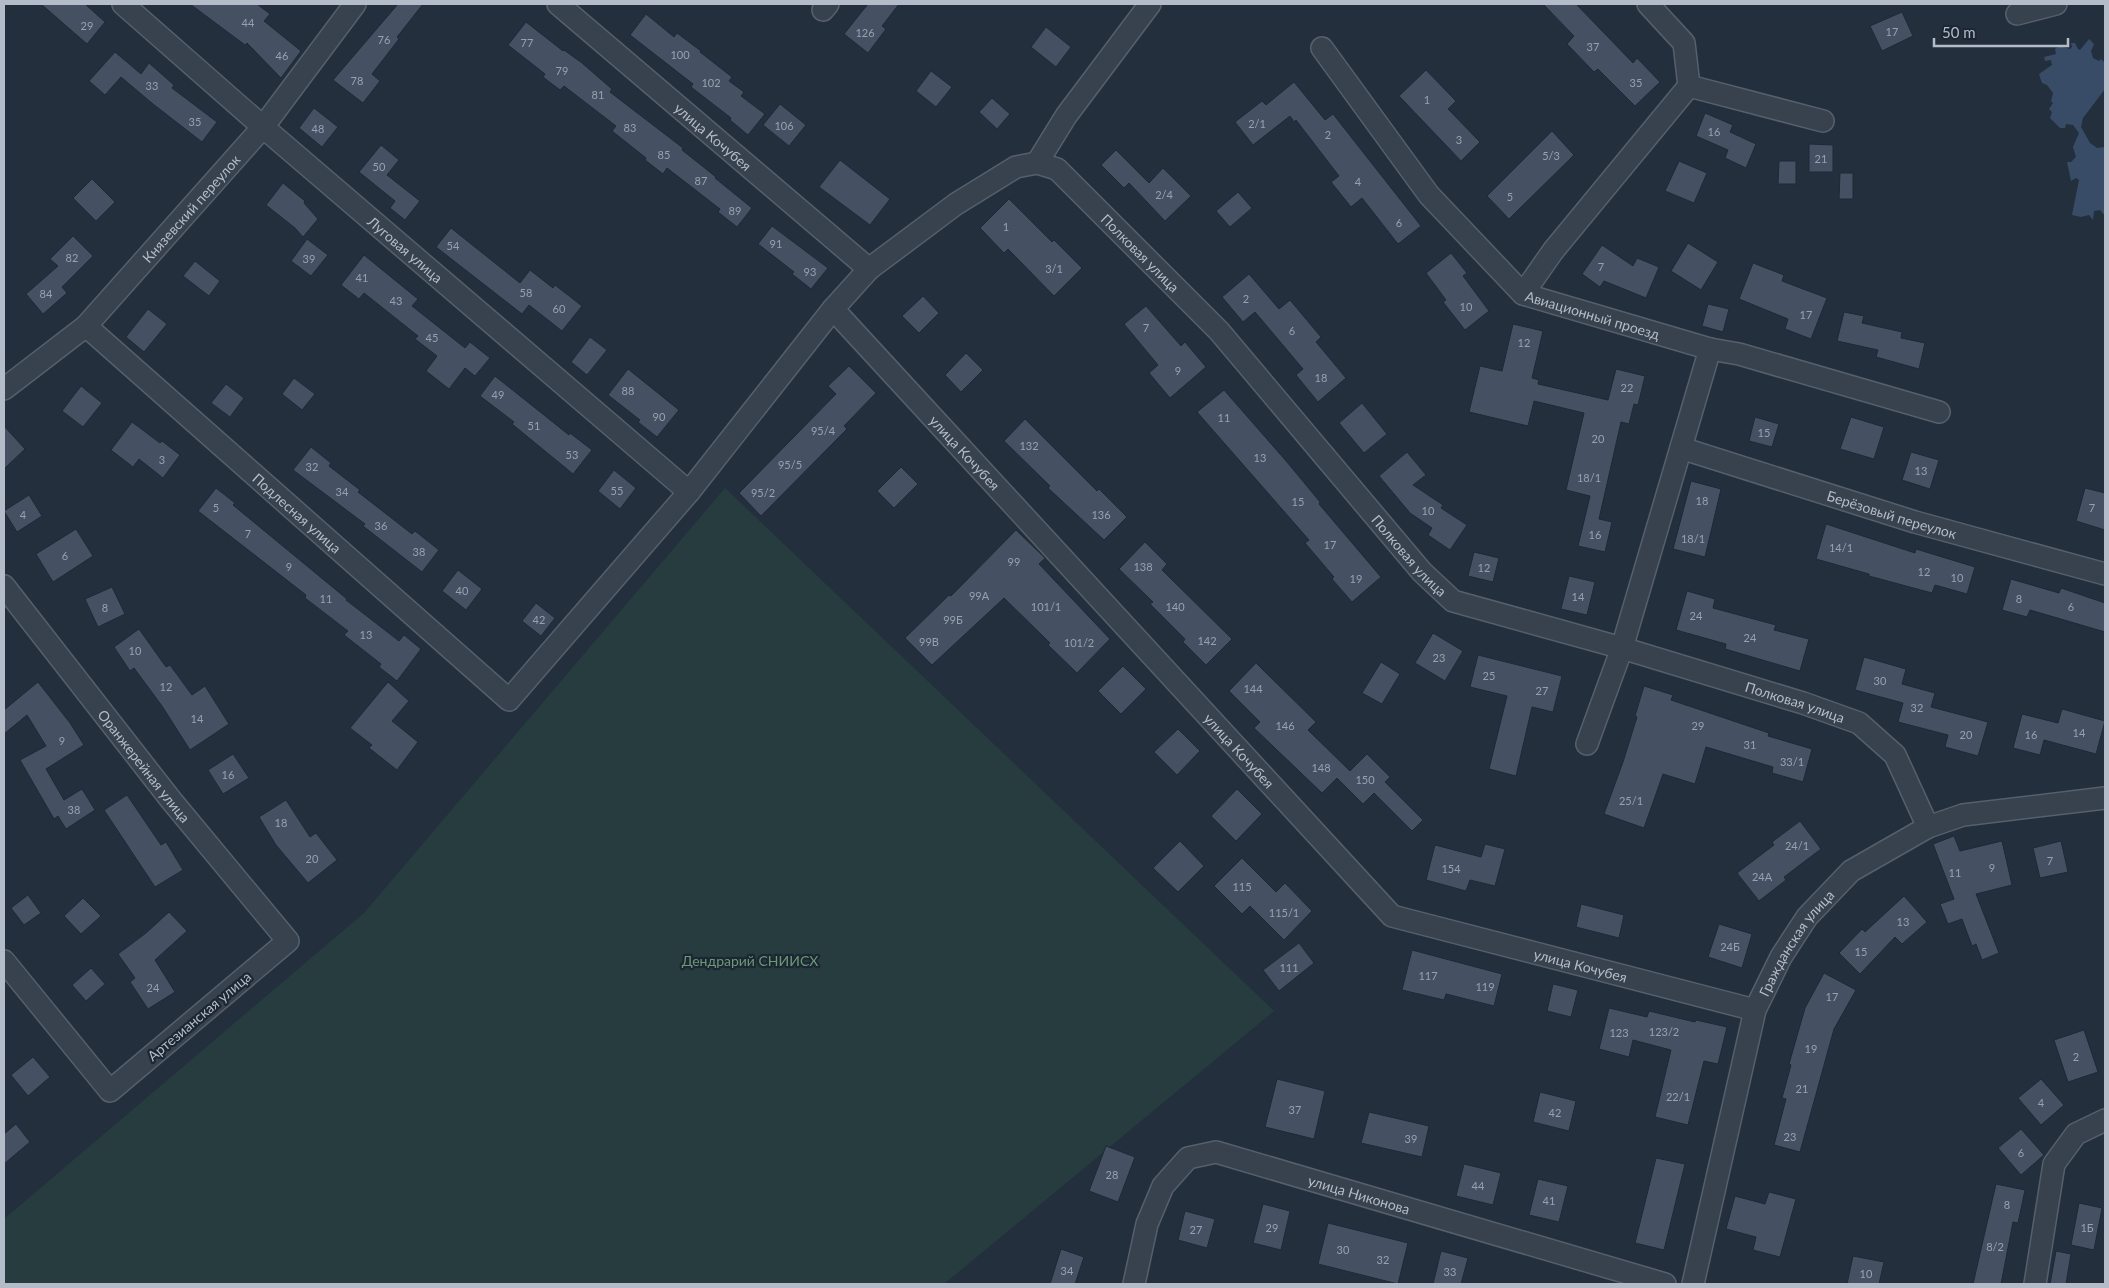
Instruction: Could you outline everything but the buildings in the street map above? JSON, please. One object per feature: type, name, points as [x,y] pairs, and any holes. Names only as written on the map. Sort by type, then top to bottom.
[{"type":"street","name":"Луговая улица","points":[[123,4],[263,127],[689,492]]},
{"type":"street","name":"Князевский переулок","points":[[4,389],[86,326],[263,127],[355,4]]},
{"type":"street","name":"улица Кочубея","points":[[558,4],[870,269]]},
{"type":"street","points":[[689,492],[833,309],[870,269],[956,204],[1016,167],[1047,166],[1066,116],[1150,4]]},
{"type":"street","points":[[1523,294],[1553,251],[1690,86],[1684,43],[1648,4]]},
{"type":"street","points":[[2017,14],[2056,4]]},
{"type":"street","name":"Авиационный проезд","points":[[1322,48],[1429,195],[1523,294],[1710,350],[1739,354],[1939,412]]},
{"type":"street","points":[[1690,86],[1822,121]]},
{"type":"street","name":"Полковая улица","points":[[1047,166],[1219,331],[1422,572],[1453,601],[1622,648],[1803,703],[1859,723],[1895,755],[1928,826]]},
{"type":"street","name":"улица Кочубея","points":[[833,309],[1392,916],[1756,1010]]},
{"type":"street","name":"Подлесная улица","points":[[86,326],[509,700],[689,492]]},
{"type":"street","points":[[1587,744],[1622,648],[1710,350]]},
{"type":"street","name":"Берёзовый переулок","points":[[1681,448],[1915,522],[2105,574]]},
{"type":"street","name":"Оранжерейная улица","points":[[4,586],[171,800],[288,941]]},
{"type":"street","name":"Гражданская улица","points":[[1692,1284],[1756,1010],[1781,957],[1807,917],[1851,872],[1928,826],[1963,815],[2105,798]]},
{"type":"street","name":"Артезианская улица","points":[[4,961],[110,1091],[288,941]]},
{"type":"street","points":[[2035,1284],[2054,1164],[2076,1134],[2105,1120]]},
{"type":"street","name":"улица Никонова","points":[[1134,1284],[1147,1224],[1162,1186],[1188,1158],[1216,1152],[1665,1284]]},
{"type":"green space","name":"Дендрарий СНИИСХ","points":[[725,488],[1274,1011],[944,1284],[4,1284],[4,1219],[364,913]]},
{"type":"water","points":[[2089,39],[2094,44],[2091,51],[2093,58],[2099,61],[2101,59],[2105,63],[2105,89],[2083,118],[2081,127],[2090,143],[2097,148],[2105,147],[2105,216],[2100,210],[2094,211],[2093,220],[2089,215],[2081,217],[2072,215],[2079,180],[2076,178],[2071,181],[2067,162],[2071,162],[2076,157],[2073,147],[2079,133],[2073,125],[2066,124],[2065,128],[2060,128],[2050,118],[2052,112],[2049,109],[2053,103],[2051,101],[2053,93],[2047,85],[2042,83],[2039,74],[2052,65],[2051,60],[2045,61],[2044,57],[2056,54],[2055,49],[2063,47],[2070,49],[2072,47],[2071,43],[2075,43],[2080,50]]}]
